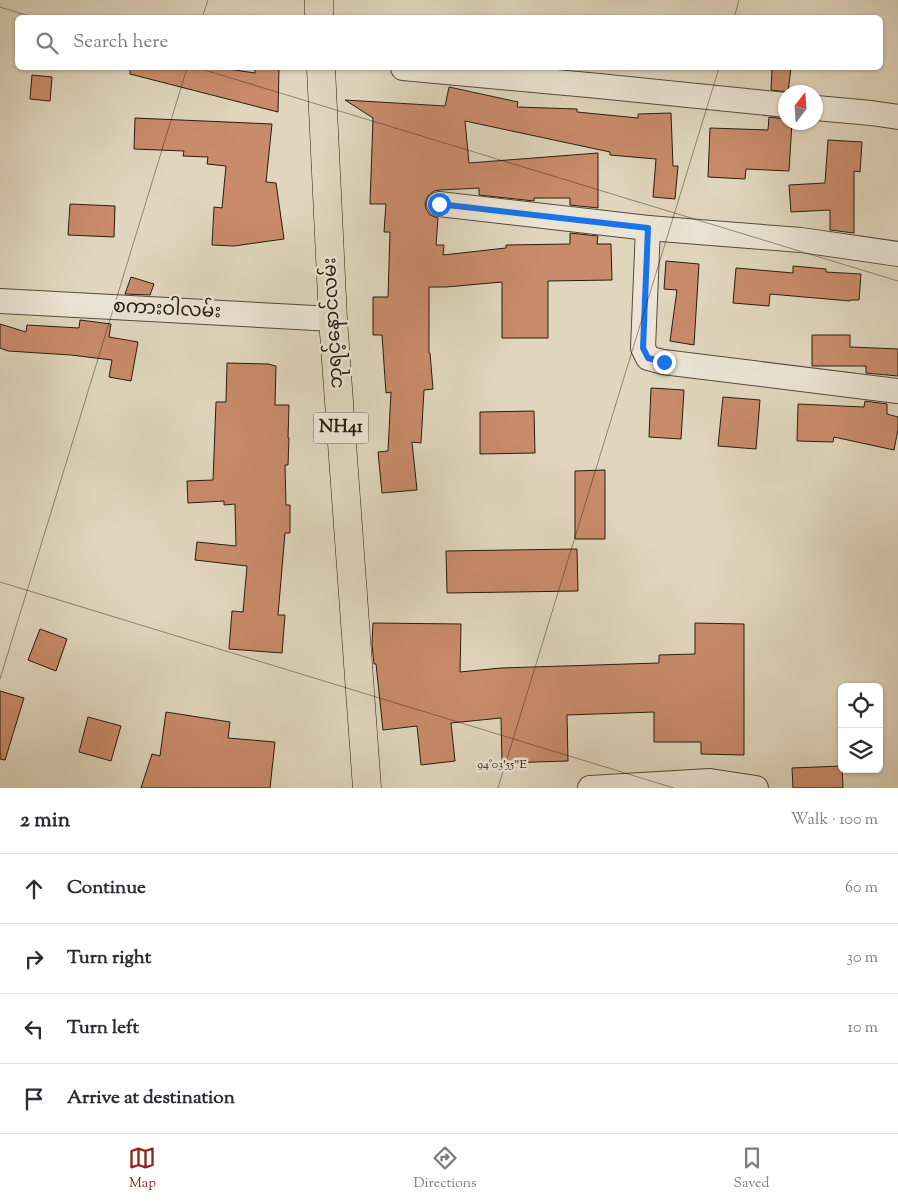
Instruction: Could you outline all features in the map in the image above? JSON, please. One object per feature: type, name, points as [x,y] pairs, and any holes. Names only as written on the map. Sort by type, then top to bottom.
[{"type":"highway","points":[[319,0],[320,15]]},
{"type":"highway","name":"ဘုရင့်နောင်လမ်း","points":[[322,70],[333,319],[366,788]]},
{"type":"street","points":[[425,70],[778,104]]},
{"type":"street","points":[[823,109],[898,117]]},
{"type":"street","points":[[439,204],[648,228],[801,240],[898,254]]},
{"type":"street","points":[[648,228],[643,348],[648,358],[664,362],[898,391]]},
{"type":"street","name":"စကားဝါလမ်း","points":[[0,301],[333,319]]},
{"type":"street","points":[[590,788],[710,781],[756,788]]},
{"type":"building","points":[[130,70],[235,70],[255,73],[255,70],[279,70],[278,112],[130,74]]},
{"type":"building","points":[[772,70],[791,70],[789,85],[778,85],[778,91],[771,90]]},
{"type":"building","points":[[32,75],[52,77],[50,101],[30,99]]},
{"type":"building","points":[[449,87],[518,102],[517,107],[577,109],[577,112],[638,118],[638,114],[671,113],[673,166],[678,166],[675,199],[653,197],[656,159],[610,155],[610,152],[465,121],[469,163],[598,153],[598,208],[570,205],[570,198],[534,198],[534,201],[479,195],[479,188],[434,191],[428,196],[425,203],[430,215],[438,218],[436,245],[444,245],[443,255],[506,248],[506,245],[570,244],[570,233],[598,236],[597,244],[611,244],[612,280],[548,281],[548,338],[502,338],[502,282],[429,287],[429,353],[433,389],[424,390],[421,443],[412,442],[417,490],[382,493],[378,452],[388,451],[391,392],[386,393],[382,335],[373,335],[373,297],[388,297],[390,232],[384,232],[386,204],[370,204],[373,118],[345,100],[445,106]]},
{"type":"building","points":[[769,117],[778,118],[778,130],[792,130],[789,171],[746,169],[745,179],[708,177],[710,128],[768,130]]},
{"type":"building","points":[[135,118],[272,124],[266,182],[276,183],[284,239],[234,246],[212,245],[214,207],[222,208],[226,166],[207,164],[208,157],[183,156],[184,151],[134,149]]},
{"type":"building","points":[[828,140],[862,142],[860,172],[854,171],[854,233],[830,230],[830,210],[791,212],[789,185],[825,183]]},
{"type":"building","points":[[70,204],[115,206],[114,237],[68,235]]},
{"type":"building","points":[[666,261],[699,264],[694,345],[670,341],[677,290],[664,289]]},
{"type":"building","points":[[793,266],[826,269],[826,272],[861,274],[859,300],[850,301],[770,294],[769,306],[733,303],[736,268],[793,273]]},
{"type":"building","points":[[131,277],[154,284],[150,295],[125,294]]},
{"type":"building","points":[[80,320],[111,324],[109,337],[138,342],[131,381],[109,377],[112,360],[8,351],[0,348],[0,324],[26,332],[27,325],[79,328]]},
{"type":"building","points":[[812,335],[850,335],[850,347],[898,349],[898,376],[866,373],[866,366],[812,366]]},
{"type":"building","points":[[227,363],[268,364],[276,366],[275,405],[289,405],[288,465],[285,465],[286,505],[290,505],[290,533],[285,533],[278,615],[285,615],[282,653],[229,649],[232,611],[243,612],[247,566],[195,560],[197,542],[236,546],[235,504],[224,505],[224,501],[188,503],[187,481],[213,480],[216,402],[226,402]]},
{"type":"building","points":[[651,388],[684,390],[681,439],[649,437]]},
{"type":"building","points":[[723,397],[760,400],[756,449],[718,446]]},
{"type":"building","points":[[865,401],[887,404],[887,414],[898,417],[894,450],[834,437],[833,442],[797,441],[798,404],[864,407]]},
{"type":"building","points":[[534,411],[535,453],[480,454],[480,412]]},
{"type":"building","points":[[605,470],[605,539],[575,539],[575,471]]},
{"type":"building","points":[[577,549],[578,591],[447,593],[446,551]]},
{"type":"building","points":[[373,623],[461,624],[460,672],[501,668],[659,663],[659,655],[695,654],[695,623],[744,624],[744,755],[701,754],[701,742],[654,742],[654,712],[567,715],[568,761],[502,763],[501,718],[451,723],[455,761],[421,765],[417,726],[383,730],[372,644]]},
{"type":"building","points":[[40,629],[67,639],[56,671],[28,660]]},
{"type":"building","points":[[0,691],[24,698],[5,760],[0,759]]},
{"type":"building","points":[[166,712],[230,722],[228,738],[275,742],[270,788],[141,788],[152,754],[160,756]]},
{"type":"building","points":[[88,717],[121,726],[111,761],[79,752]]},
{"type":"building","points":[[838,766],[838,773],[842,773],[843,788],[793,788],[792,768]]},
{"type":"route","points":[[439,204],[648,228],[643,348],[648,358],[664,362]]}]
